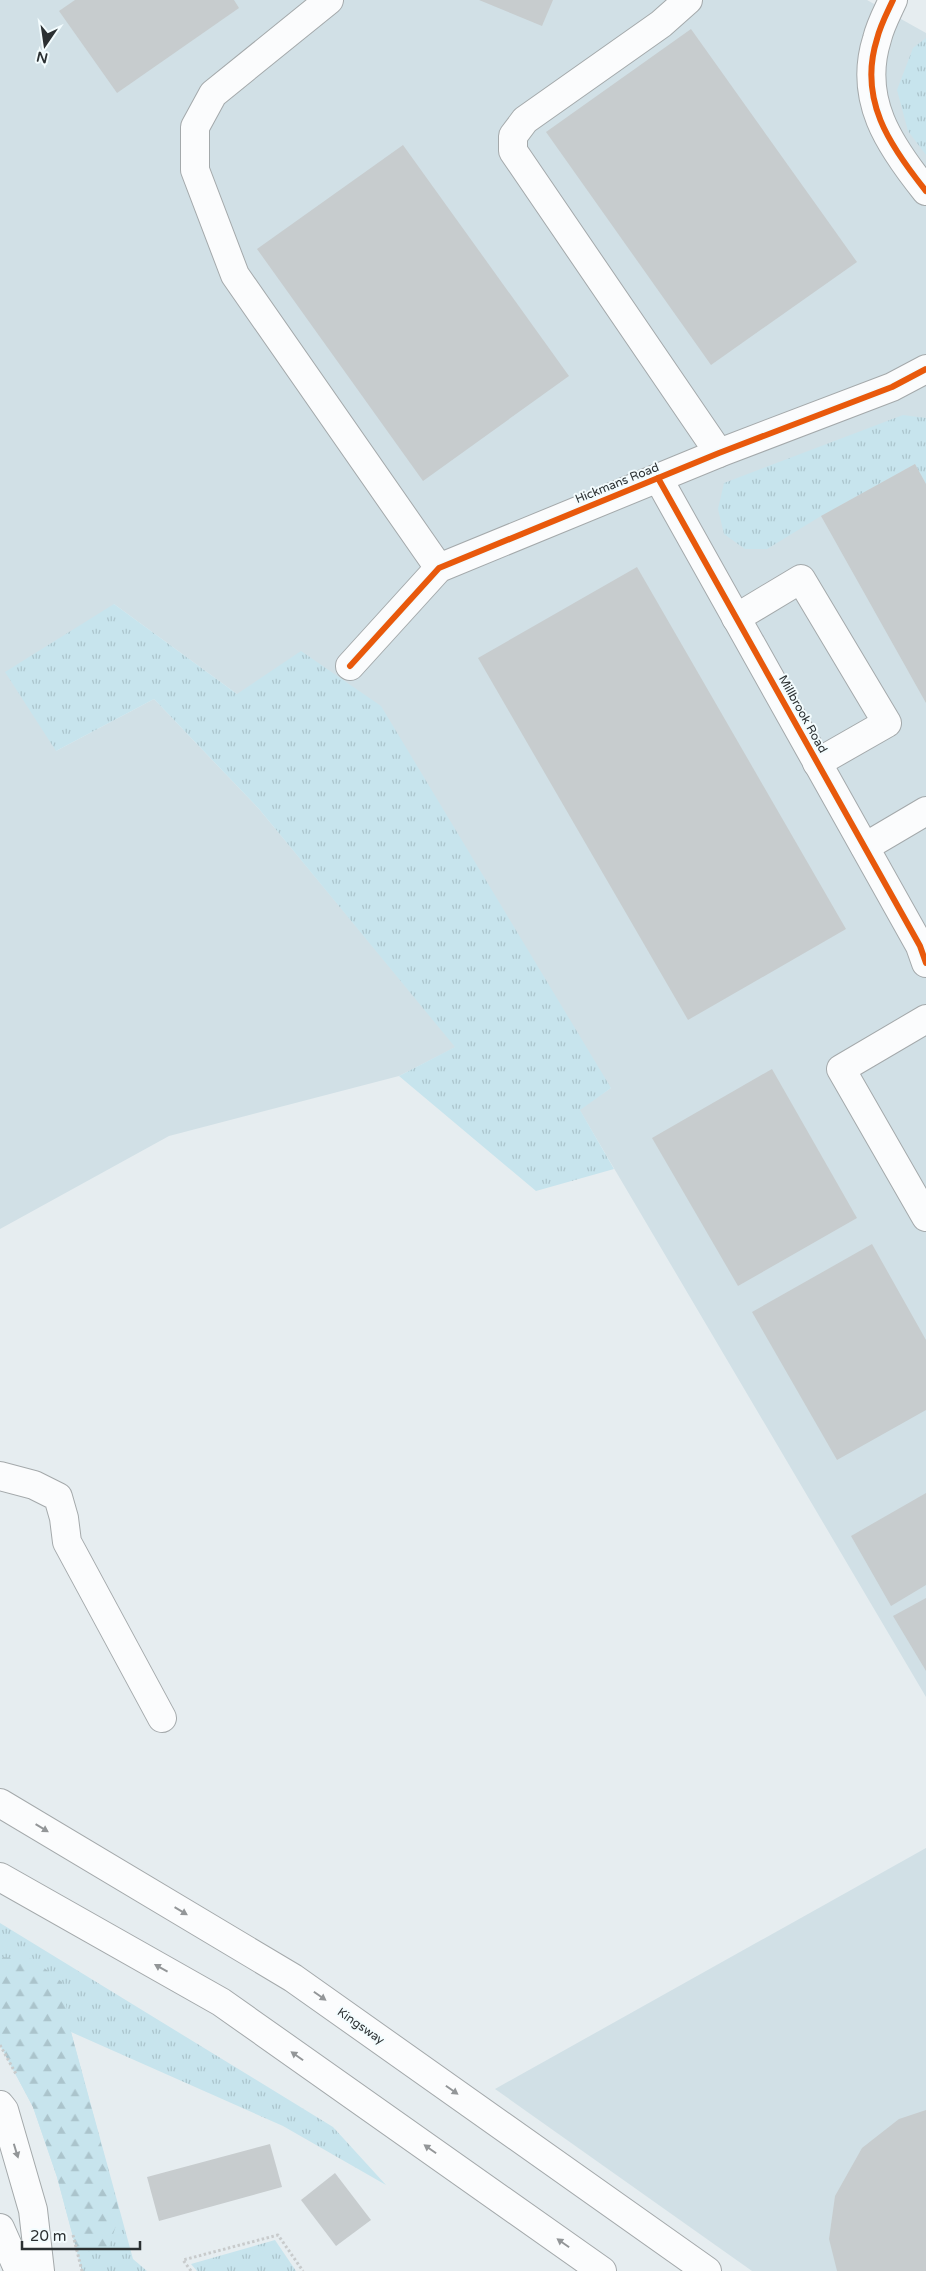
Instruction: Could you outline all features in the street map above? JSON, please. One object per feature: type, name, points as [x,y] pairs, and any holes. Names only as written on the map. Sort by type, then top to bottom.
[{"type":"main road","points":[[329,0],[213,94],[196,127],[196,170],[235,275],[439,568]]},
{"type":"main road","points":[[688,0],[661,24],[525,120],[513,136],[513,151],[719,453]]},
{"type":"main road","points":[[893,0],[876,39],[870,79],[876,112],[900,158],[926,191]]},
{"type":"main road","name":"Hickmans Road","points":[[350,666],[439,568],[719,453],[892,387],[926,369]]},
{"type":"main road","name":"Millbrook Road","points":[[658,478],[920,946],[926,963]]},
{"type":"main road","points":[[736,618],[800,579],[887,723],[817,763]]},
{"type":"main road","points":[[865,848],[926,811]]},
{"type":"main road","points":[[926,1019],[841,1069],[926,1218]]},
{"type":"main road","points":[[0,1476],[34,1485],[58,1497],[64,1518],[67,1542],[162,1718]]},
{"type":"main road","name":"Kingsway","points":[[0,1803],[293,1978],[707,2271]]},
{"type":"main road","points":[[0,1877],[221,2002],[602,2271]]},
{"type":"main road","points":[[0,2105],[4,2110],[33,2210],[40,2271]]},
{"type":"main road","points":[[0,2228],[19,2271]]},
{"type":"path","points":[[192,2271],[182,2260],[278,2235],[303,2271]]},
{"type":"shaded area","points":[[0,0],[867,0],[926,33],[926,1697],[579,1109],[611,1088],[237,694],[114,604],[56,751],[154,699],[259,809],[456,1047],[399,1076],[169,1136],[0,1229]]},
{"type":"shaded area","points":[[926,1848],[926,2271],[752,2271],[495,2089]]},
{"type":"green space","points":[[926,38],[926,155],[908,131],[897,90],[913,48]]},
{"type":"green space","points":[[903,415],[926,418],[926,484],[915,464],[821,516],[767,549],[745,549],[724,534],[718,509],[724,483]]},
{"type":"green space","points":[[114,604],[237,694],[301,651],[381,706],[611,1088],[580,1110],[614,1169],[536,1191],[399,1076],[455,1047],[259,809],[154,699],[56,751],[5,672]]},
{"type":"green space","points":[[0,1923],[333,2127],[386,2185],[283,2126],[71,2032],[133,2259],[147,2271],[82,2271],[57,2177],[33,2107],[0,2045]]},
{"type":"green space","points":[[0,1957],[33,1959],[62,1982],[71,2032],[120,2214],[107,2252],[77,2251],[57,2177],[33,2107],[0,2045]]},
{"type":"green space","points":[[275,2240],[296,2271],[197,2271],[191,2264]]},
{"type":"building","points":[[75,0],[234,0],[239,8],[117,93],[59,11]]},
{"type":"building","points":[[479,0],[553,0],[542,26]]},
{"type":"building","points":[[691,29],[857,262],[711,365],[546,132]]},
{"type":"building","points":[[403,145],[569,376],[423,481],[257,249]]},
{"type":"building","points":[[915,464],[926,484],[926,703],[821,516]]},
{"type":"building","points":[[637,567],[846,929],[688,1020],[478,658]]},
{"type":"building","points":[[772,1069],[857,1218],[738,1286],[652,1138]]},
{"type":"building","points":[[872,1244],[926,1340],[926,1410],[837,1460],[752,1312]]},
{"type":"building","points":[[926,1493],[926,1585],[891,1606],[851,1536]]},
{"type":"building","points":[[926,1598],[926,1671],[893,1616]]},
{"type":"building","points":[[926,2110],[926,2271],[837,2271],[829,2239],[835,2196],[862,2148],[899,2119]]},
{"type":"building","points":[[270,2144],[282,2187],[159,2221],[147,2177]]},
{"type":"building","points":[[335,2173],[371,2220],[336,2246],[301,2200]]},
{"type":"cycle path","points":[[893,0],[880,29],[872,61],[871,82],[874,101],[889,139],[912,174],[926,191]]},
{"type":"cycle path","points":[[350,666],[439,568],[719,453],[892,387],[926,369]]},
{"type":"cycle path","points":[[658,478],[920,946],[926,963]]}]
